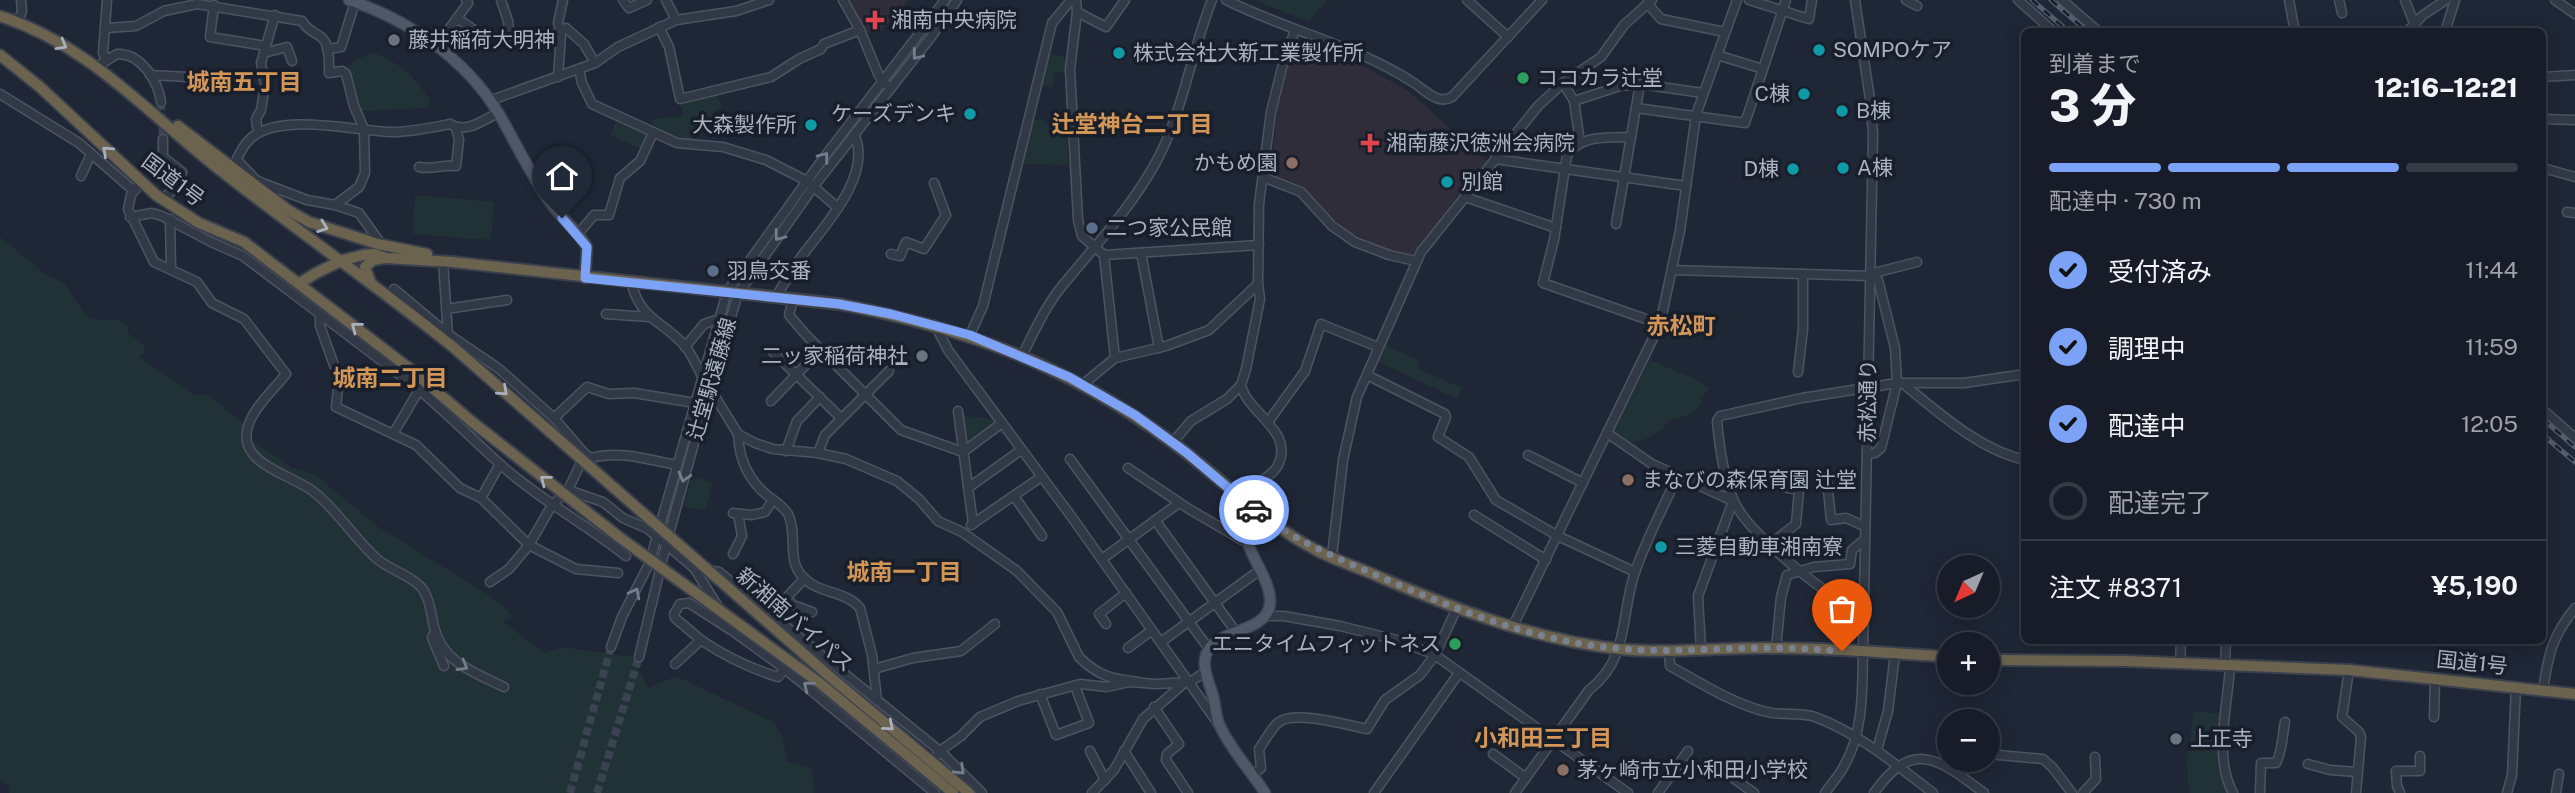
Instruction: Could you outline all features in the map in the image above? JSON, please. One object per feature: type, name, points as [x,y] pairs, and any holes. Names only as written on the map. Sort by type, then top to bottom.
[{"type":"highway","name":"国道1号","points":[[0,16],[18,22],[101,63],[220,170],[343,260]]},
{"type":"highway","name":"国道1号","points":[[0,55],[40,87],[137,187],[199,223],[244,242],[300,284],[343,260],[374,254],[386,258],[447,262],[839,304],[936,325],[970,335],[1022,356],[1082,385],[1135,415],[1173,442],[1247,504],[1296,539],[1456,610],[1565,641],[1620,649],[1776,648],[1937,656]]},
{"type":"highway","name":"国道1号","points":[[146,106],[235,164],[288,210],[309,222],[378,244],[445,257],[447,262]]},
{"type":"highway","points":[[370,281],[365,267],[373,260],[386,258]]},
{"type":"highway","name":"新湘南バイパス","points":[[343,260],[452,346],[829,676],[969,793]]},
{"type":"highway","name":"新湘南バイパス","points":[[300,284],[619,537],[821,684],[953,793]]},
{"type":"highway","name":"国道1号","points":[[2000,660],[2349,670],[2575,694]]},
{"type":"main road","points":[[352,1],[397,20],[437,46],[459,65],[498,113],[548,200],[587,247],[585,278]]},
{"type":"main road","points":[[1247,504],[1247,543],[1270,590],[1270,605],[1266,616],[1222,639],[1209,649],[1205,672],[1219,725],[1265,793]]},
{"type":"street","points":[[18,22],[22,11],[21,0]]},
{"type":"street","points":[[101,63],[107,27],[107,0]]},
{"type":"street","points":[[437,46],[468,3],[467,0]]},
{"type":"street","points":[[501,0],[510,36],[563,31]]},
{"type":"street","points":[[563,0],[558,23],[563,31],[584,44],[595,63]]},
{"type":"street","points":[[623,0],[629,8],[647,0]]},
{"type":"street","points":[[676,0],[666,2],[676,20]]},
{"type":"street","points":[[731,0],[736,10]]},
{"type":"street","points":[[489,101],[595,63],[618,47],[676,20],[736,10],[769,0]]},
{"type":"street","points":[[843,0],[883,81],[891,89]]},
{"type":"street","name":"辻堂駅遠藤線","points":[[611,647],[622,617],[649,564],[719,319],[733,293],[883,81],[944,0]]},
{"type":"street","name":"辻堂駅遠藤線","points":[[811,183],[855,136],[957,0]]},
{"type":"street","points":[[970,335],[984,306],[1052,23],[1070,0],[1077,12],[1106,27],[1125,0]]},
{"type":"street","points":[[1022,356],[1052,300],[1125,211],[1156,163],[1166,143],[1212,0]]},
{"type":"street","points":[[1227,0],[1295,30],[1350,48],[1393,69],[1433,97],[1442,100],[1452,97],[1542,0]]},
{"type":"street","points":[[1467,0],[1507,37]]},
{"type":"street","points":[[1512,628],[1660,324],[1672,270],[1696,115],[1737,0]]},
{"type":"street","points":[[1749,0],[1809,19],[1812,0]]},
{"type":"street","points":[[1636,108],[1745,122],[1786,0]]},
{"type":"street","name":"赤松通り","points":[[1825,793],[1844,766],[1855,739],[1861,708],[1864,652],[1872,116],[1856,0]]},
{"type":"street","points":[[1906,0],[1917,6]]},
{"type":"street","points":[[2018,0],[2050,28]]},
{"type":"street","points":[[2063,0],[2094,28]]},
{"type":"street","points":[[2289,0],[2294,28]]},
{"type":"street","points":[[2339,0],[2342,13]]},
{"type":"street","points":[[2405,0],[2414,23]]},
{"type":"street","points":[[2410,28],[2446,0]]},
{"type":"street","points":[[2446,28],[2455,0]]},
{"type":"street","points":[[2555,0],[2575,14]]},
{"type":"street","points":[[327,48],[341,47],[352,1]]},
{"type":"street","points":[[1332,556],[1343,460],[1357,397],[1416,261],[1538,106],[1563,83],[1601,57],[1624,25],[1649,1],[1661,19],[1725,32]]},
{"type":"street","points":[[107,27],[136,26],[159,13],[192,5],[214,5],[302,21],[308,30],[324,39],[329,72],[342,71],[346,74],[354,106],[364,129],[364,178],[359,187],[335,205]]},
{"type":"street","points":[[214,5],[210,37],[265,50],[287,47],[292,61]]},
{"type":"street","points":[[1077,12],[1070,69],[1073,155],[1078,220],[1082,236],[1104,255],[1259,245]]},
{"type":"street","points":[[258,133],[256,119],[261,110],[265,85],[261,63],[275,15]]},
{"type":"street","points":[[457,18],[485,38]]},
{"type":"street","points":[[659,27],[669,47],[680,99],[776,75],[799,58],[821,49],[824,44],[860,30]]},
{"type":"street","points":[[1247,504],[1259,482],[1274,472],[1281,456],[1278,435],[1242,392],[1241,385],[1259,312],[1259,204],[1274,96],[1295,30]]},
{"type":"street","points":[[558,77],[563,31]]},
{"type":"street","points":[[101,63],[117,54],[125,54],[137,61],[156,84],[161,102]]},
{"type":"street","points":[[1717,55],[1763,69]]},
{"type":"street","points":[[579,69],[592,104],[682,145],[723,147],[766,160],[811,183],[838,208]]},
{"type":"street","points":[[150,75],[188,77]]},
{"type":"street","points":[[2546,76],[2575,75]]},
{"type":"street","points":[[1563,83],[1574,101],[1580,142]]},
{"type":"street","points":[[1574,101],[1620,86],[1640,84],[1703,93]]},
{"type":"street","points":[[1616,223],[1640,84]]},
{"type":"street","points":[[0,94],[67,134],[137,187],[128,209],[154,262],[197,282],[212,303],[244,319],[286,374],[252,416],[247,431],[247,442],[252,453],[259,461],[314,492],[377,559],[419,585],[429,602],[442,649],[455,662],[504,687]]},
{"type":"street","points":[[378,244],[379,241],[362,216],[265,184],[235,164],[249,140],[258,133],[277,126],[300,124],[412,131],[450,124],[456,128],[476,125],[498,113]]},
{"type":"street","points":[[2546,119],[2575,120]]},
{"type":"street","points":[[419,167],[433,170],[445,164],[456,166],[459,140],[456,128]]},
{"type":"street","points":[[578,234],[594,215],[608,215],[620,178],[643,157],[653,133]]},
{"type":"street","points":[[775,298],[838,208],[859,162],[859,147],[855,136]]},
{"type":"street","points":[[1631,137],[1586,139],[1567,155],[1556,228],[1543,283],[1660,324]]},
{"type":"street","points":[[163,139],[163,156],[182,172],[179,186],[168,194]]},
{"type":"street","points":[[81,176],[91,154]]},
{"type":"street","points":[[1495,159],[1686,186]]},
{"type":"street","points":[[2546,169],[2575,177]]},
{"type":"street","points":[[1263,177],[1301,192],[1332,226],[1356,242],[1389,255],[1416,261]]},
{"type":"street","points":[[891,254],[900,256],[906,242],[925,249],[946,215],[934,183]]},
{"type":"street","points":[[1465,197],[1556,228]]},
{"type":"street","points":[[130,217],[152,213],[170,218],[243,256],[419,390],[500,464],[552,505],[582,523],[626,556]]},
{"type":"street","points":[[170,218],[171,269]]},
{"type":"street","points":[[1141,253],[1159,348]]},
{"type":"street","points":[[1104,255],[1115,358]]},
{"type":"street","points":[[447,262],[448,334]]},
{"type":"street","points":[[1672,270],[1870,275],[1917,262]]},
{"type":"street","points":[[1798,372],[1803,329],[1803,274]]},
{"type":"street","points":[[1867,454],[1875,453],[1881,448],[1899,383],[1881,285],[1870,275]]},
{"type":"street","points":[[631,282],[634,295],[649,317],[685,347],[738,434],[745,467],[757,486],[787,512],[794,560],[804,579],[858,605],[863,613],[877,700]]},
{"type":"street","points":[[1082,385],[1115,358],[1159,348],[1209,330],[1258,284]]},
{"type":"street","points":[[394,289],[448,334],[498,368],[554,418],[591,458],[618,454],[677,465]]},
{"type":"street","name":"辻堂駅遠藤線","points":[[639,657],[733,293]]},
{"type":"street","points":[[446,309],[507,300]]},
{"type":"street","points":[[793,300],[789,315],[820,350],[901,430],[963,452]]},
{"type":"street","points":[[320,314],[320,326],[339,379],[337,407],[421,449],[460,488],[481,498],[528,545],[576,569],[618,573]]},
{"type":"street","points":[[606,314],[649,317]]},
{"type":"street","points":[[685,347],[704,324],[719,319]]},
{"type":"street","points":[[1268,422],[1305,371],[1321,324],[1378,347]]},
{"type":"street","points":[[936,325],[948,350],[1102,559],[1219,725]]},
{"type":"street","points":[[771,401],[820,350]]},
{"type":"street","points":[[773,352],[841,418]]},
{"type":"street","points":[[818,453],[825,435],[889,372]]},
{"type":"street","points":[[1367,374],[1445,414],[1446,418],[1437,437],[1469,457],[1482,476],[1490,495],[1496,500],[1558,536],[1635,572]]},
{"type":"street","points":[[1865,615],[1851,608],[1769,545],[1733,501],[1719,441],[1717,421],[1720,416],[1869,387],[1899,383],[1964,383],[2021,375]]},
{"type":"street","points":[[1899,383],[1954,427],[2006,455],[2021,459]]},
{"type":"street","points":[[1173,442],[1191,421],[1217,407],[1241,385]]},
{"type":"street","points":[[554,418],[587,387],[609,394],[634,393],[695,403]]},
{"type":"street","points":[[393,433],[419,390]]},
{"type":"street","points":[[786,451],[797,421],[820,397]]},
{"type":"street","points":[[958,411],[973,524]]},
{"type":"street","points":[[2546,413],[2575,438]]},
{"type":"street","points":[[963,452],[1002,423]]},
{"type":"street","points":[[1607,433],[1652,464],[1733,501]]},
{"type":"street","points":[[738,434],[765,448],[818,453],[846,459],[889,476],[914,494],[938,522],[962,532],[1017,570],[1057,612],[1084,662],[1107,678],[1187,683]]},
{"type":"street","points":[[968,488],[1021,450]]},
{"type":"street","points":[[490,582],[509,569],[528,545],[552,505],[568,490],[585,454]]},
{"type":"street","points":[[1528,455],[1583,483]]},
{"type":"street","points":[[1070,459],[1209,649]]},
{"type":"street","points":[[481,498],[500,464]]},
{"type":"street","points":[[1128,468],[1179,503],[1247,543]]},
{"type":"street","points":[[962,532],[1041,477]]},
{"type":"street","points":[[1515,793],[1589,690],[1616,660],[1635,572],[1677,477]]},
{"type":"street","points":[[1827,480],[1831,520],[1846,518],[1864,526]]},
{"type":"street","points":[[1769,545],[1796,524],[1799,491],[1773,485]]},
{"type":"street","points":[[568,490],[603,502],[623,518],[648,529],[694,568],[734,632]]},
{"type":"street","points":[[1014,496],[1042,536]]},
{"type":"street","points":[[733,554],[742,536],[736,513],[752,515],[765,512],[773,500]]},
{"type":"street","points":[[1701,650],[1698,596],[1733,501]]},
{"type":"street","points":[[1102,559],[1179,503]]},
{"type":"street","points":[[1474,515],[1546,560]]},
{"type":"street","points":[[1155,520],[1236,632]]},
{"type":"street","points":[[1776,648],[1781,597],[1787,575],[1814,567],[1850,564],[1852,550],[1864,540]]},
{"type":"street","points":[[694,568],[719,572],[940,751],[982,793]]},
{"type":"street","points":[[1161,642],[1260,570]]},
{"type":"street","points":[[804,579],[786,598],[793,605],[812,612]]},
{"type":"street","points":[[1106,624],[1098,614],[1126,593]]},
{"type":"street","points":[[785,669],[778,677],[750,669],[729,659],[701,640],[675,618],[674,614],[680,604],[689,603],[734,632],[785,669],[845,716],[935,793]]},
{"type":"street","points":[[2543,691],[2553,639],[2575,608]]},
{"type":"street","points":[[1253,775],[1261,768],[1259,749],[1281,720],[1300,717],[1367,729],[1385,700],[1420,675],[1435,655],[1456,610]]},
{"type":"street","points":[[1266,616],[1284,616],[1340,626],[1396,640],[1435,655],[1628,793]]},
{"type":"street","points":[[874,669],[914,658],[961,651],[995,624]]},
{"type":"street","points":[[1128,648],[1152,630]]},
{"type":"street","points":[[435,631],[432,638],[444,666]]},
{"type":"street","points":[[675,664],[701,640]]},
{"type":"street","points":[[2180,644],[2180,664]]},
{"type":"street","points":[[2226,644],[2223,757],[2233,793]]},
{"type":"street","points":[[1669,650],[1670,666],[1717,691],[1770,713],[1795,713],[1817,718],[1877,750],[1933,793]]},
{"type":"street","points":[[1877,750],[1888,711],[1895,654]]},
{"type":"street","points":[[2349,670],[2342,717],[2361,737],[2356,793]]},
{"type":"street","points":[[1093,793],[1114,770],[1136,727],[1154,707],[1205,672]]},
{"type":"street","points":[[1374,793],[1459,673]]},
{"type":"street","points":[[2434,717],[2435,679]]},
{"type":"street","points":[[920,780],[940,751],[990,711],[1040,694],[1085,684],[1107,687],[1139,682]]},
{"type":"street","points":[[1040,694],[1056,735],[1089,723],[1075,686]]},
{"type":"street","points":[[2516,687],[2512,775],[2507,791],[2517,793]]},
{"type":"street","points":[[845,716],[866,692]]},
{"type":"street","points":[[1154,707],[1179,744],[1167,754],[1166,760],[1188,793]]},
{"type":"street","points":[[2260,793],[2261,763],[2276,763],[2281,752],[2285,722]]},
{"type":"street","points":[[1090,751],[1105,780]]},
{"type":"street","points":[[1124,751],[1146,791]]},
{"type":"street","points":[[1658,793],[1688,751]]},
{"type":"street","points":[[1493,754],[1526,778]]},
{"type":"street","points":[[2000,755],[2043,759],[2072,793]]},
{"type":"street","points":[[2400,793],[2396,771],[2420,771],[2420,756]]},
{"type":"street","points":[[2083,793],[2096,779],[2095,757]]},
{"type":"street","points":[[1874,793],[1896,766],[1917,760],[1937,763]]},
{"type":"street","points":[[2308,764],[2330,770],[2357,772]]},
{"type":"street","points":[[1722,770],[1754,793]]},
{"type":"street","points":[[1956,772],[1984,793]]},
{"type":"street","points":[[2556,793],[2559,774]]},
{"type":"shaded area","name":"湘南中央病院","points":[[847,0],[908,0],[882,29],[866,34]]},
{"type":"shaded area","points":[[1254,0],[1327,0],[1309,22]]},
{"type":"shaded area","name":"湘南藤沢徳洲会病院","points":[[1295,41],[1350,59],[1407,90],[1487,161],[1412,255],[1389,250],[1346,230],[1320,207],[1302,186],[1270,174],[1278,106]]},
{"type":"shaded area","points":[[373,52],[392,61],[412,76],[430,100],[428,108],[359,111],[348,68],[353,62]]},
{"type":"shaded area","points":[[1047,54],[1062,56],[1066,60],[1067,74],[1055,71],[1052,88],[1041,85]]},
{"type":"shaded area","points":[[716,93],[722,107],[714,111],[712,126],[702,130],[689,142],[677,142],[652,129],[653,119],[683,116],[680,104]]},
{"type":"shaded area","points":[[617,119],[649,134],[643,150],[610,135]]},
{"type":"shaded area","points":[[1041,119],[1051,128],[1067,120],[1068,165],[1020,162],[1030,121]]},
{"type":"shaded area","points":[[415,195],[494,202],[491,240],[413,234]]},
{"type":"shaded area","points":[[0,237],[44,273],[64,283],[91,319],[117,320],[127,326],[128,333],[145,345],[144,353],[139,357],[195,395],[208,395],[243,423],[242,433],[291,467],[315,475],[380,528],[492,597],[514,616],[503,622],[545,653],[562,647],[633,657],[648,688],[676,676],[773,722],[783,738],[787,762],[812,769],[814,793],[9,793],[10,787],[0,779]]},
{"type":"shaded area","points":[[1384,344],[1420,361],[1417,368],[1462,388],[1457,399],[1376,361]]},
{"type":"shaded area","points":[[1650,360],[1693,378],[1710,389],[1692,413],[1667,421],[1665,427],[1646,439],[1630,443],[1612,433]]},
{"type":"shaded area","points":[[962,416],[993,419],[996,423],[967,443]]},
{"type":"shaded area","points":[[698,478],[713,483],[705,510],[687,508],[684,505],[691,480]]},
{"type":"shaded area","points":[[2194,711],[2224,714],[2217,763],[2228,793],[2189,793],[2187,763]]},
{"type":"tunnel","points":[[161,102],[163,139]]},
{"type":"tunnel","points":[[570,793],[611,647]]},
{"type":"tunnel","points":[[597,793],[639,657]]},
{"type":"railway","points":[[2032,0],[2064,28]]},
{"type":"railway","points":[[2051,0],[2083,28]]},
{"type":"railway","points":[[2546,422],[2575,447]]},
{"type":"railway","points":[[2546,438],[2575,462]]},
{"type":"way so far","points":[[1254,510],[1318,551],[1456,610],[1565,641],[1620,649],[1776,648],[1842,651]]},
{"type":"place","name":"湘南中央病院","points":[[875,20]]},
{"type":"place","name":"藤井稲荷大明神","points":[[394,40]]},
{"type":"place","name":"SOMPOケア","points":[[1819,50]]},
{"type":"place","name":"株式会社大新工業製作所","points":[[1119,53]]},
{"type":"place","name":"ココカラ辻堂","points":[[1523,78]]},
{"type":"place","name":"C棟","points":[[1804,94]]},
{"type":"place","name":"B棟","points":[[1842,111]]},
{"type":"place","name":"ケーズデンキ","points":[[970,114]]},
{"type":"place","name":"大森製作所","points":[[811,125]]},
{"type":"place","name":"湘南藤沢徳洲会病院","points":[[1370,143]]},
{"type":"place","name":"かもめ園","points":[[1292,163]]},
{"type":"place","name":"A棟","points":[[1843,168]]},
{"type":"place","name":"D棟","points":[[1793,169]]},
{"type":"place","name":"別館","points":[[1447,182]]},
{"type":"place","name":"二つ家公民館","points":[[1092,228]]},
{"type":"place","name":"羽鳥交番","points":[[713,271]]},
{"type":"place","name":"二ッ家稲荷神社","points":[[922,356]]},
{"type":"place","name":"まなびの森保育園 辻堂","points":[[1628,480]]},
{"type":"place","name":"三菱自動車湘南寮","points":[[1661,547]]},
{"type":"place","name":"エニタイムフィットネス","points":[[1455,644]]},
{"type":"place","name":"上正寺","points":[[2176,739]]},
{"type":"place","name":"茅ヶ崎市立小和田小学校","points":[[1563,770]]},
{"type":"district","name":"城南五丁目","points":[[244,82]]},
{"type":"district","name":"辻堂神台二丁目","points":[[1132,124]]},
{"type":"district","name":"赤松町","points":[[1681,326]]},
{"type":"district","name":"城南二丁目","points":[[390,378]]},
{"type":"district","name":"城南一丁目","points":[[904,572]]},
{"type":"district","name":"小和田三丁目","points":[[1543,738]]},
{"type":"route","points":[[562,218],[587,247],[585,278],[839,304],[936,325],[970,335],[1022,356],[1069,377],[1135,415],[1187,453],[1254,510]]}]
